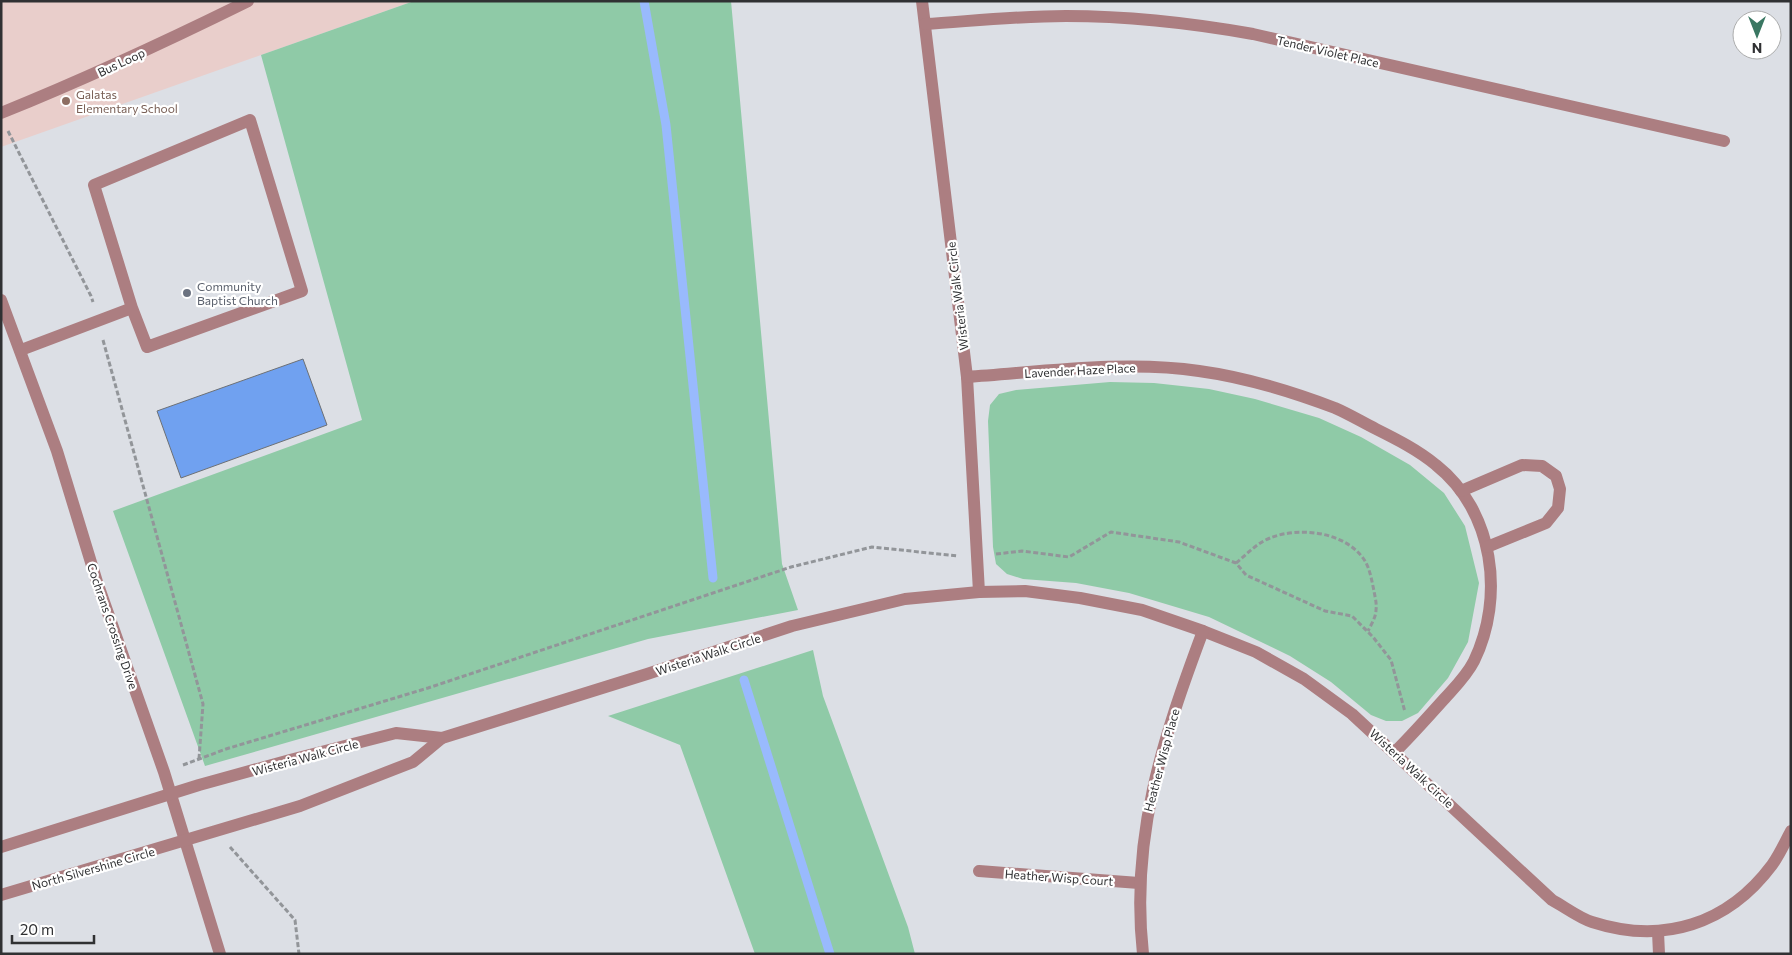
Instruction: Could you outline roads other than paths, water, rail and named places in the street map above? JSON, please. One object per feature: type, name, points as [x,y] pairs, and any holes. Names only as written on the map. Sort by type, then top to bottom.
[{"type":"street","name":"Wisteria Walk Circle","points":[[922,1],[967,377],[980,592]]},
{"type":"street","name":"Bus Loop","points":[[1,113],[63,88],[195,28],[242,3]]},
{"type":"street","name":"Tender Violet Place","points":[[925,24],[1065,16],[1161,21],[1207,26],[1253,34],[1724,141]]},
{"type":"street","points":[[250,120],[302,291],[148,347],[132,308],[94,185],[250,120]]},
{"type":"street","name":"Cochrans Crossing Drive","points":[[1,300],[57,451],[97,582],[171,794],[220,954]]},
{"type":"street","points":[[21,350],[132,308]]},
{"type":"street","name":"Lavender Haze Place","points":[[967,377],[1130,366],[1199,370],[1264,385],[1335,409],[1402,442],[1437,465],[1462,491],[1478,519],[1491,565],[1492,596],[1487,627],[1474,663],[1395,752]]},
{"type":"street","points":[[1462,491],[1522,465],[1542,466],[1556,476],[1560,490],[1558,508],[1546,522],[1487,547]]},
{"type":"street","name":"Wisteria Walk Circle","points":[[185,841],[300,806],[413,762],[442,738],[648,674],[792,626],[905,599],[980,592],[1025,592],[1080,598],[1142,610],[1203,630],[1256,652],[1304,679],[1352,714],[1552,900],[1590,922],[1624,930],[1658,932],[1688,927],[1718,915],[1746,894],[1773,864],[1791,831]]},
{"type":"street","name":"Heather Wisp Place","points":[[1143,954],[1140,883],[1145,827],[1153,785],[1172,717],[1203,630]]},
{"type":"street","name":"Wisteria Walk Circle","points":[[171,794],[290,760],[396,733],[442,738]]},
{"type":"street","points":[[1,847],[171,794]]},
{"type":"street","name":"North Silvershine Circle","points":[[1,895],[185,841]]},
{"type":"street","name":"Heather Wisp Court","points":[[980,871],[1140,883]]},
{"type":"street","points":[[1658,932],[1659,954]]},
{"type":"waterway","points":[[644,1],[666,125],[713,578]]},
{"type":"waterway","points":[[744,680],[830,954]]},
{"type":"place","name":"Galatas Elementary School","points":[[66,101]]},
{"type":"place","name":"Community Baptist Church","points":[[187,293]]}]
